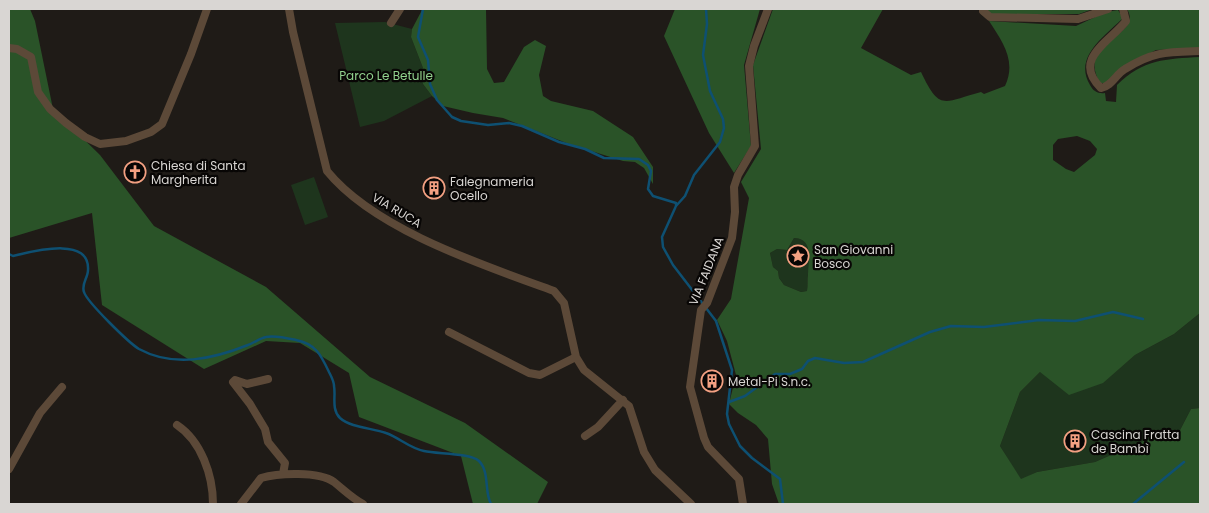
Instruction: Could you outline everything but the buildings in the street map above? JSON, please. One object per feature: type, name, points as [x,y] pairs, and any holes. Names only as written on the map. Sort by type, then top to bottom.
[{"type":"street","points":[[9,48],[17,49],[30,57],[34,65],[38,92],[50,109],[66,123],[85,137],[100,144],[126,141],[151,132],[162,124],[207,9]]},
{"type":"street","name":"VIA RUCA","points":[[289,9],[327,171],[338,185],[403,228],[447,251],[554,291],[564,303],[576,357],[584,370],[623,400],[633,415],[644,452],[655,470],[691,504]]},
{"type":"street","points":[[391,23],[400,9]]},
{"type":"street","name":"VIA FAIDANA","points":[[743,504],[738,479],[708,447],[690,387],[702,310],[707,303],[732,238],[735,212],[734,187],[738,175],[755,146],[749,66],[754,46],[768,9]]},
{"type":"street","points":[[984,9],[982,11],[990,17],[1078,20],[1108,9]]},
{"type":"street","points":[[1123,9],[1126,21],[1107,38],[1091,59],[1091,72],[1101,88],[1108,86],[1123,70],[1158,53],[1200,51]]},
{"type":"street","points":[[449,332],[529,373],[540,375],[576,357]]},
{"type":"street","points":[[268,379],[247,384],[235,380],[233,382],[250,404],[265,429],[268,442],[285,463],[283,474]]},
{"type":"street","points":[[9,469],[40,413],[62,387]]},
{"type":"street","points":[[585,436],[598,427],[623,400]]},
{"type":"street","points":[[177,425],[187,432],[198,445],[210,482],[213,504]]},
{"type":"street","points":[[240,504],[261,478],[283,474],[319,475],[333,481],[353,499],[362,504]]},
{"type":"green space","points":[[9,9],[30,9],[35,21],[53,109],[100,155],[154,226],[266,287],[370,377],[465,423],[548,482],[537,504],[473,504],[461,456],[359,417],[349,373],[300,343],[266,341],[204,369],[102,305],[92,213],[9,238]]},
{"type":"green space","points":[[486,9],[487,69],[494,83],[504,82],[524,47],[535,40],[546,46],[539,75],[543,96],[551,101],[593,111],[633,137],[653,167],[653,184],[644,168],[635,162],[623,161],[569,144],[503,118],[443,106],[432,96],[423,84],[423,68],[411,37],[412,29],[422,10]]},
{"type":"green space","points":[[675,9],[760,9],[744,65],[751,146],[734,173],[709,133],[664,36]]},
{"type":"green space","points":[[773,9],[883,9],[861,48],[911,75],[921,72],[933,93],[938,99],[944,101],[981,92],[984,94],[1005,86],[1008,77],[1009,60],[1003,44],[989,21],[1076,26],[1106,12],[1118,10],[1123,18],[1093,48],[1085,65],[1090,85],[1096,92],[1105,93],[1106,101],[1116,102],[1117,85],[1127,76],[1146,65],[1166,60],[1200,57],[1200,313],[1174,334],[1135,355],[1103,383],[1069,395],[1040,372],[1020,392],[1000,446],[1021,479],[1037,472],[1095,462],[1143,441],[1178,434],[1191,409],[1200,408],[1200,504],[779,504],[772,484],[768,439],[756,425],[738,413],[729,404],[736,375],[727,341],[717,320],[731,299],[749,198],[741,182],[761,149],[753,65]],"holes":[[[1077,136],[1090,141],[1097,149],[1095,155],[1074,172],[1053,160],[1053,145],[1058,139]],[[794,238],[805,242],[807,246],[809,263],[807,291],[801,292],[784,285],[779,278],[778,271],[773,267],[770,253],[777,249],[787,250]]]},
{"type":"green space","points":[[988,9],[1093,9],[1079,14],[990,14]]},
{"type":"green space","points":[[1127,9],[1200,9],[1200,48],[1156,50],[1121,68],[1107,83],[1100,83],[1095,69],[1096,57],[1102,48],[1126,26],[1130,18]]},
{"type":"green space","name":"Parco Le Betulle","points":[[385,22],[412,29],[411,37],[423,68],[423,84],[432,96],[384,121],[360,127],[335,23]]},
{"type":"green space","points":[[314,177],[328,217],[305,225],[291,185]]},
{"type":"green space","points":[[794,238],[805,242],[807,246],[809,263],[807,291],[801,292],[784,285],[779,278],[778,271],[773,267],[770,253],[777,249],[787,250]]},
{"type":"green space","points":[[1200,313],[1200,408],[1191,409],[1178,434],[1143,441],[1095,462],[1037,472],[1021,480],[1000,446],[1020,392],[1040,372],[1102,383],[1135,355],[1174,334]]},
{"type":"waterway","points":[[423,9],[418,37],[428,60],[430,84],[437,100],[452,117],[461,121],[488,125],[509,123],[522,126],[604,158],[639,159],[648,165],[651,171],[648,189],[653,196],[676,203],[676,206]]},
{"type":"waterway","points":[[706,9],[707,24],[703,55],[710,91],[723,119],[724,128],[720,142],[694,175],[685,196],[676,206],[662,237],[663,247],[673,265],[716,321],[732,370],[727,414],[729,424],[740,446],[752,458],[780,479],[783,504]]},
{"type":"waterway","points":[[9,254],[13,256],[58,248],[80,252],[86,259],[88,270],[83,286],[87,297],[100,313],[127,339],[139,349],[152,355],[180,360],[207,357],[235,350],[269,336],[289,338],[308,344],[320,355],[332,379],[335,407],[340,418],[350,424],[381,431],[396,437],[419,450],[475,458],[485,471],[491,504]]},
{"type":"waterway","points":[[729,402],[745,396],[775,374],[790,374],[802,369],[808,361],[815,358],[844,363],[863,362],[930,332],[951,326],[984,327],[1039,320],[1075,321],[1113,312],[1143,319]]},
{"type":"waterway","points":[[1133,504],[1184,462]]},
{"type":"place","name":"Chiesa di Santa Margherita","points":[[135,172]]},
{"type":"place","name":"Falegnameria Ocello","points":[[434,188]]},
{"type":"place","name":"San Giovanni Bosco","points":[[798,256]]},
{"type":"place","name":"Metal-Pi S.n.c.","points":[[712,381]]},
{"type":"place","name":"Cascina Fratta de Bambì","points":[[1075,441]]}]
